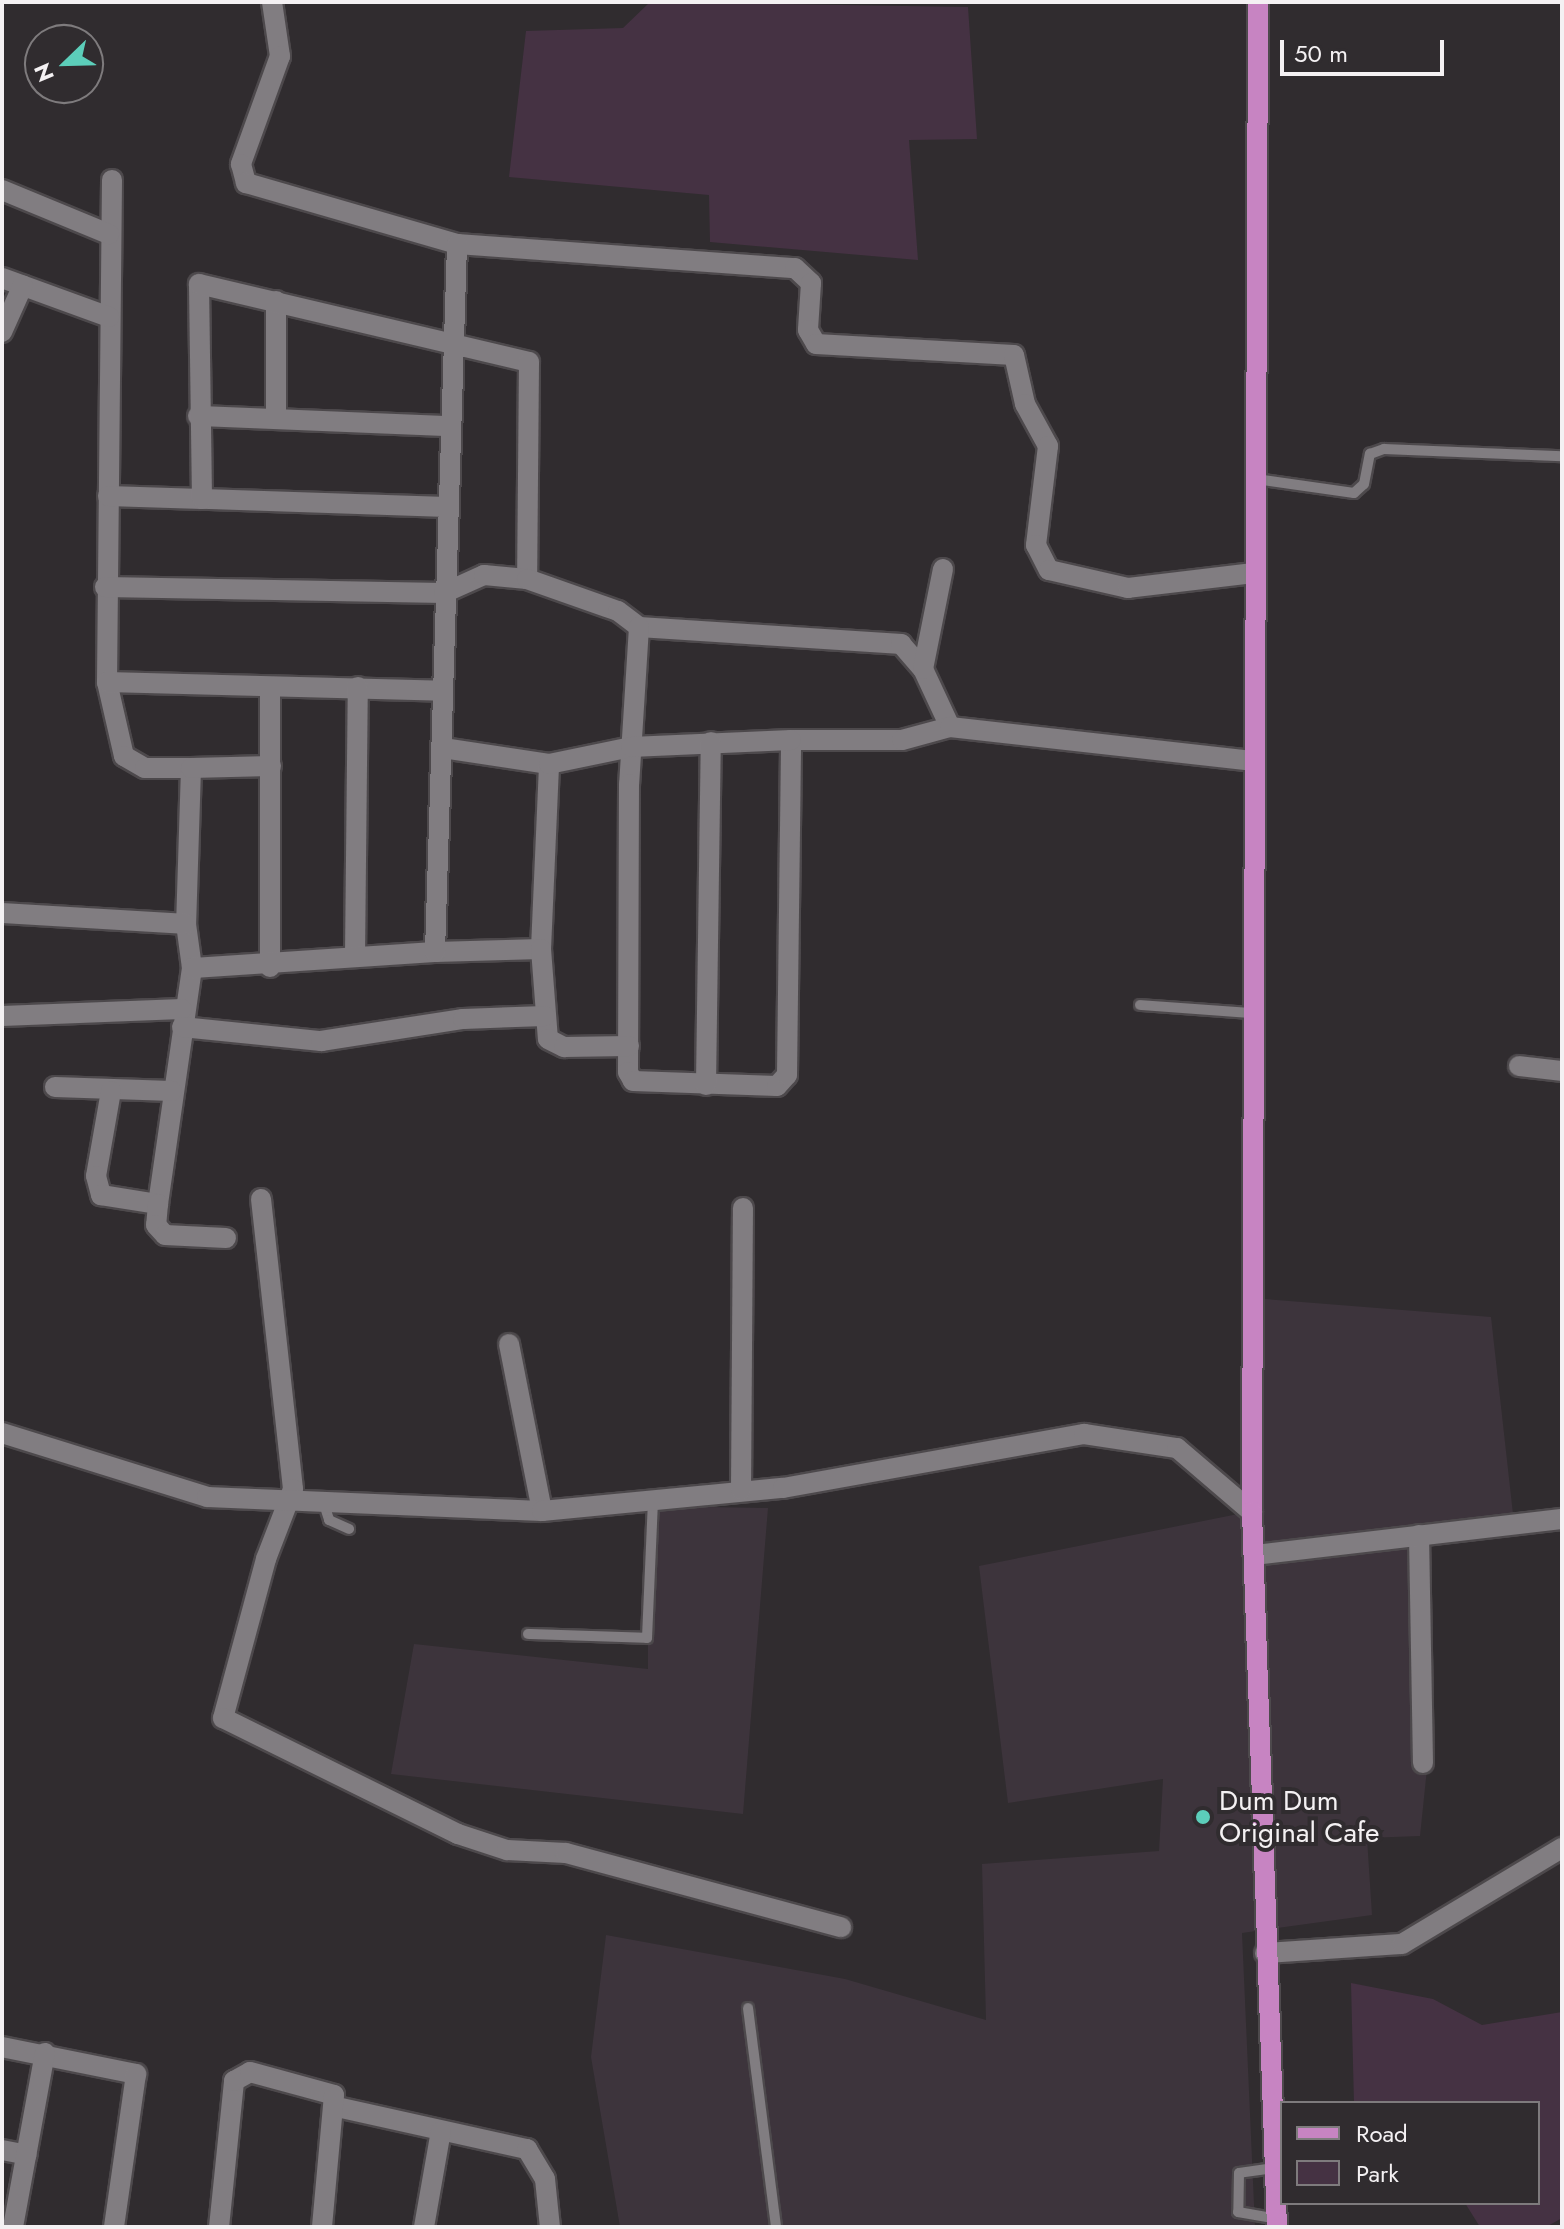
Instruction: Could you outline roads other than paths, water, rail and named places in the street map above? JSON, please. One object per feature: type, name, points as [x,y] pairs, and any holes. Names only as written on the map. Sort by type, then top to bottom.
[{"type":"main road","points":[[1258,2],[1249,1013],[1252,1515],[1265,1953],[1277,2223]]},
{"type":"street","points":[[272,2],[280,56],[242,179],[457,244],[787,266],[811,283],[808,330],[816,344],[1010,352],[1048,446],[1036,545],[1049,570],[1128,588],[1254,573]]},
{"type":"street","points":[[112,180],[105,587],[107,682],[124,756],[145,768],[271,766]]},
{"type":"street","points":[[2,190],[109,234]]},
{"type":"street","points":[[435,952],[443,748],[447,426],[457,244]]},
{"type":"street","points":[[2,278],[109,317]]},
{"type":"street","points":[[202,499],[195,288],[204,284],[451,347],[525,359],[532,368],[527,579]]},
{"type":"street","points":[[2,332],[23,285]]},
{"type":"street","points":[[276,301],[276,417]]},
{"type":"street","points":[[198,416],[447,426]]},
{"type":"street","points":[[108,496],[447,507]]},
{"type":"street","points":[[923,669],[943,569]]},
{"type":"street","points":[[105,587],[444,593],[484,575],[527,579],[618,611],[639,627],[889,641],[908,647],[923,669],[950,727]]},
{"type":"street","points":[[639,627],[631,747],[629,1046],[633,1081],[777,1086],[787,1075],[791,740]]},
{"type":"street","points":[[107,682],[443,691]]},
{"type":"street","points":[[270,687],[270,967]]},
{"type":"street","points":[[355,955],[358,687]]},
{"type":"street","points":[[443,748],[549,764],[631,747],[711,742],[902,740],[950,727],[1252,761]]},
{"type":"street","points":[[706,1085],[711,742]]},
{"type":"street","points":[[549,764],[541,949],[545,1016],[554,1044],[629,1046]]},
{"type":"street","points":[[191,768],[186,924],[192,968],[182,1018],[156,1225],[165,1235],[226,1238]]},
{"type":"street","points":[[2,913],[186,924]]},
{"type":"street","points":[[192,968],[270,967],[355,955],[541,949]]},
{"type":"street","points":[[2,1016],[182,1018],[321,1041],[463,1019],[545,1016]]},
{"type":"street","points":[[1519,1066],[1562,1071]]},
{"type":"street","points":[[55,1087],[172,1091]]},
{"type":"street","points":[[111,1091],[97,1190],[158,1204]]},
{"type":"street","points":[[261,1199],[290,1421],[291,1502],[266,1559],[223,1718],[458,1834],[507,1850],[566,1853],[841,1927]]},
{"type":"street","points":[[741,1490],[743,1208]]},
{"type":"street","points":[[509,1344],[542,1511]]},
{"type":"street","points":[[2,1433],[207,1497],[542,1511],[741,1490],[1084,1434],[1177,1448],[1252,1515]]},
{"type":"street","points":[[1255,1548],[1419,1535],[1562,1519]]},
{"type":"street","points":[[1419,1535],[1423,1763]]},
{"type":"street","points":[[1265,1953],[1402,1944],[1562,1848]]},
{"type":"street","points":[[2,2047],[45,2053],[136,2074],[114,2227]]},
{"type":"street","points":[[13,2227],[45,2053]]},
{"type":"street","points":[[219,2227],[234,2081],[250,2072],[324,2088],[337,2107],[322,2227]]},
{"type":"street","points":[[337,2107],[535,2156],[550,2227]]},
{"type":"street","points":[[424,2227],[441,2131]]},
{"type":"street","points":[[2,2150],[27,2155]]},
{"type":"lane","points":[[1256,479],[1354,493],[1364,484],[1370,454],[1384,449],[1562,456]]},
{"type":"lane","points":[[1140,1005],[1249,1013]]},
{"type":"lane","points":[[323,1501],[329,1520],[349,1529]]},
{"type":"lane","points":[[528,1634],[647,1638],[653,1501]]},
{"type":"lane","points":[[748,2008],[776,2227]]},
{"type":"lane","points":[[1274,2168],[1239,2173],[1238,2212],[1277,2223]]},
{"type":"place","name":"Dum Dum Original Cafe","points":[[1203,1817]]}]
